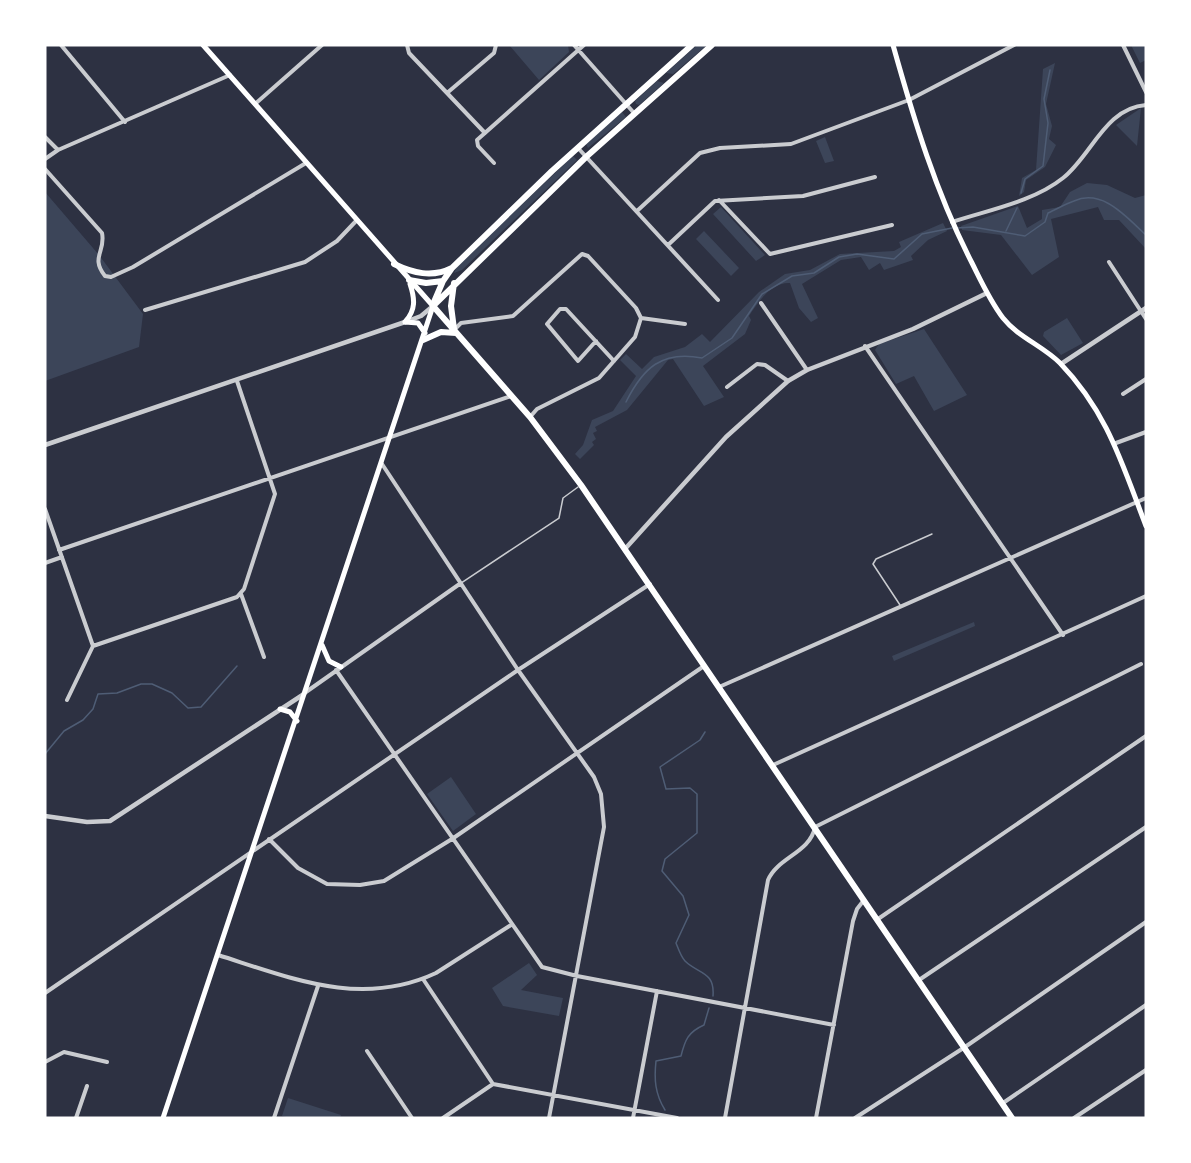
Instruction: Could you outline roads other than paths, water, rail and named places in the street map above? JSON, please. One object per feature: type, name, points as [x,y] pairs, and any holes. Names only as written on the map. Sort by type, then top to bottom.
[{"type":"main road","points":[[203,45],[530,417],[650,584],[1012,1118]]},
{"type":"main road","points":[[163,1118],[443,281],[452,268],[578,148],[692,45]]},
{"type":"main road","points":[[433,306],[454,282],[586,156],[712,45]]},
{"type":"main road","points":[[893,45],[923,149],[952,222],[987,293],[1004,319],[1061,364],[1093,404],[1116,443],[1146,526]]},
{"type":"main road","points":[[659,74],[671,81]]},
{"type":"main road","points":[[394,264],[429,274],[452,268]]},
{"type":"main road","points":[[409,280],[426,283],[443,281]]},
{"type":"main road","points":[[405,322],[411,315],[415,301],[409,280]]},
{"type":"main road","points":[[454,282],[451,306],[455,331]]},
{"type":"main road","points":[[405,322],[418,323],[424,337]]},
{"type":"main road","points":[[424,337],[455,331]]},
{"type":"main road","points":[[322,645],[329,661],[339,669]]},
{"type":"main road","points":[[280,709],[291,712],[297,721]]},
{"type":"street","points":[[61,45],[125,122]]},
{"type":"street","points":[[255,104],[322,45]]},
{"type":"street","points":[[407,45],[407,51],[484,133]]},
{"type":"street","points":[[447,93],[494,53],[496,45]]},
{"type":"street","points":[[574,45],[634,114]]},
{"type":"street","points":[[494,163],[476,143],[484,133],[584,45]]},
{"type":"street","points":[[637,211],[700,153],[720,148],[791,144],[909,100],[1014,45]]},
{"type":"street","points":[[1123,45],[1146,92]]},
{"type":"street","points":[[45,159],[58,150],[230,75]]},
{"type":"street","points":[[952,222],[1024,198],[1058,182],[1072,170],[1120,112],[1131,107],[1146,105]]},
{"type":"street","points":[[45,137],[58,150]]},
{"type":"street","points":[[578,148],[718,300]]},
{"type":"street","points":[[45,169],[102,233],[104,241],[97,258],[98,265],[105,276],[111,277],[133,267],[306,163]]},
{"type":"street","points":[[668,245],[719,200],[796,197],[875,177]]},
{"type":"street","points":[[719,200],[770,254],[892,225]]},
{"type":"street","points":[[145,310],[305,262],[337,242],[356,221]]},
{"type":"street","points":[[455,331],[461,323],[513,316],[578,255],[588,256],[636,308],[641,318],[635,337],[614,362],[589,385],[537,409],[530,417]]},
{"type":"street","points":[[1108,262],[1144,310],[1146,318]]},
{"type":"street","points":[[625,549],[726,437],[788,381],[807,370],[913,329],[987,293]]},
{"type":"street","points":[[761,303],[807,370]]},
{"type":"street","points":[[45,445],[405,322],[421,316],[433,306]]},
{"type":"street","points":[[596,341],[578,361],[547,324],[563,308],[596,341],[614,362]]},
{"type":"street","points":[[1061,364],[1144,310]]},
{"type":"street","points":[[641,318],[685,324]]},
{"type":"street","points":[[865,346],[1063,635]]},
{"type":"street","points":[[727,387],[757,364],[765,365],[788,381]]},
{"type":"street","points":[[93,646],[237,597],[241,593],[274,498],[272,478],[237,381]]},
{"type":"street","points":[[1123,394],[1146,381]]},
{"type":"street","points":[[59,550],[511,395]]},
{"type":"street","points":[[1116,443],[1146,432]]},
{"type":"street","points":[[382,464],[518,670],[594,777],[604,813],[604,827],[549,1118]]},
{"type":"street","points":[[719,687],[1146,498]]},
{"type":"street","points":[[45,509],[93,646],[67,700]]},
{"type":"street","points":[[45,563],[62,557]]},
{"type":"street","points":[[45,816],[87,822],[110,821],[306,692],[460,583]]},
{"type":"street","points":[[45,993],[518,670],[650,584]]},
{"type":"street","points":[[241,593],[264,657]]},
{"type":"street","points":[[773,765],[1146,596]]},
{"type":"street","points":[[725,1118],[768,880],[772,871],[809,843],[815,827],[1141,664]]},
{"type":"street","points":[[269,839],[289,860],[310,876],[327,884],[344,886],[384,881],[452,839],[704,666]]},
{"type":"street","points":[[339,669],[393,755],[542,967],[577,976],[834,1025]]},
{"type":"street","points":[[878,919],[1146,736]]},
{"type":"street","points":[[919,980],[1146,827]]},
{"type":"street","points":[[816,1118],[853,921],[857,909],[865,900]]},
{"type":"street","points":[[855,1118],[965,1047],[1146,922]]},
{"type":"street","points":[[218,955],[318,986],[371,988],[423,979],[511,925]]},
{"type":"street","points":[[423,979],[493,1084]]},
{"type":"street","points":[[274,1118],[318,986]]},
{"type":"street","points":[[633,1118],[657,991]]},
{"type":"street","points":[[1003,1103],[1146,1005]]},
{"type":"street","points":[[367,1051],[412,1118]]},
{"type":"street","points":[[45,1062],[64,1052],[107,1062]]},
{"type":"street","points":[[1074,1118],[1146,1070]]},
{"type":"street","points":[[442,1118],[493,1084],[677,1118]]},
{"type":"street","points":[[76,1118],[87,1086]]},
{"type":"lane","points":[[460,583],[559,518],[563,498],[581,485]]},
{"type":"lane","points":[[900,605],[873,564],[876,559],[932,534]]},
{"type":"waterway","points":[[1021,193],[1025,179],[1043,166],[1048,123],[1044,99],[1050,70]]},
{"type":"waterway","points":[[957,228],[973,227],[1025,236],[1045,222],[1048,213],[1071,202],[1095,198],[1123,213],[1146,235]]},
{"type":"waterway","points":[[1006,231],[1017,208]]},
{"type":"waterway","points":[[626,402],[639,380],[655,364],[676,357],[702,358],[732,338],[762,294],[792,276],[814,273],[839,257],[857,254],[894,259],[922,234],[952,228]]},
{"type":"waterway","points":[[45,754],[64,731],[83,720],[93,709],[98,694],[117,693],[141,684],[152,684],[172,693],[188,708],[201,707],[237,666]]},
{"type":"waterway","points":[[705,732],[700,740],[660,767],[666,789],[690,788],[697,794],[697,833],[665,859],[662,871],[683,896],[689,915],[676,943],[685,961],[708,977],[713,988],[713,996]]},
{"type":"waterway","points":[[665,1110],[656,1086],[656,1061],[681,1056],[688,1037],[704,1025],[709,1008]]}]
